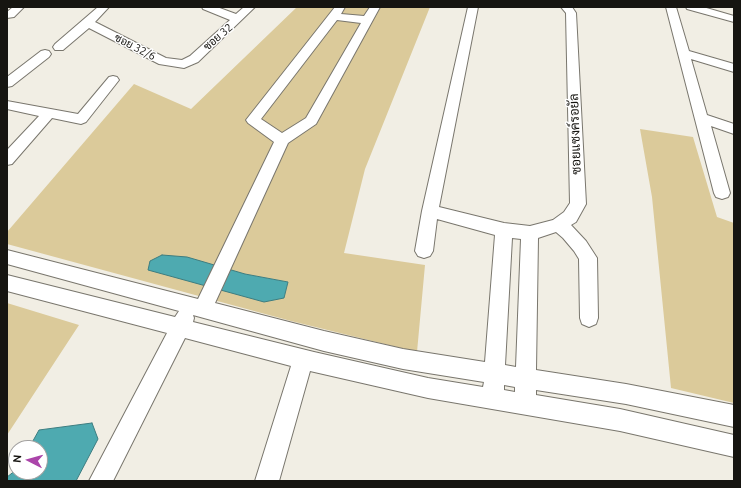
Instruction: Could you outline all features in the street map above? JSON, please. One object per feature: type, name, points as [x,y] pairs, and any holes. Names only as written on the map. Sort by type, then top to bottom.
[{"type":"street","points":[[10,14],[19,7]]},
{"type":"street","points":[[59,46],[88,23],[104,7]]},
{"type":"street","points":[[207,7],[238,19]]},
{"type":"street","name":"ซอย 32","points":[[184,64],[194,59],[250,7]]},
{"type":"street","points":[[101,481],[180,327],[197,307],[282,140],[311,120],[375,7]]},
{"type":"street","points":[[424,251],[430,212],[473,7]]},
{"type":"street","name":"ซอยแซงค์รอยัล","points":[[430,212],[504,230],[530,233],[558,225],[570,217],[578,204],[571,13],[566,7]]},
{"type":"street","points":[[671,7],[722,193]]},
{"type":"street","points":[[691,7],[734,19]]},
{"type":"street","points":[[282,140],[253,120],[337,12],[368,20]]},
{"type":"street","name":"ซอย 32/6","points":[[88,23],[163,60],[184,64]]},
{"type":"street","points":[[684,53],[734,68]]},
{"type":"street","points":[[7,83],[45,54]]},
{"type":"street","points":[[7,105],[81,119],[113,80]]},
{"type":"street","points":[[7,160],[49,114]]},
{"type":"street","points":[[702,118],[734,129]]},
{"type":"street","points":[[558,225],[569,233],[588,258],[589,318]]},
{"type":"street","points":[[494,399],[504,230]]},
{"type":"street","points":[[525,404],[530,233]]},
{"type":"street","points":[[7,257],[338,345],[403,359],[495,372],[626,394],[734,416]]},
{"type":"street","points":[[7,283],[303,359],[428,388],[620,420],[734,446]]},
{"type":"street","points":[[267,481],[303,359]]},
{"type":"shaded area","points":[[297,7],[430,7],[365,169],[344,253],[425,265],[417,352],[291,321],[7,244],[7,232],[134,84],[191,109]],"holes":[[[245,274],[288,282],[284,298]]]},
{"type":"shaded area","points":[[640,129],[693,137],[717,217],[734,223],[734,403],[671,388],[652,197]]},
{"type":"shaded area","points":[[7,303],[79,325],[7,435]]},
{"type":"water","points":[[162,255],[187,257],[245,274],[288,282],[284,298],[264,302],[148,270],[150,261]]},
{"type":"water","points":[[92,423],[98,439],[76,481],[7,481],[8,476],[8,480],[48,480],[48,440],[33,440],[39,430]]}]
